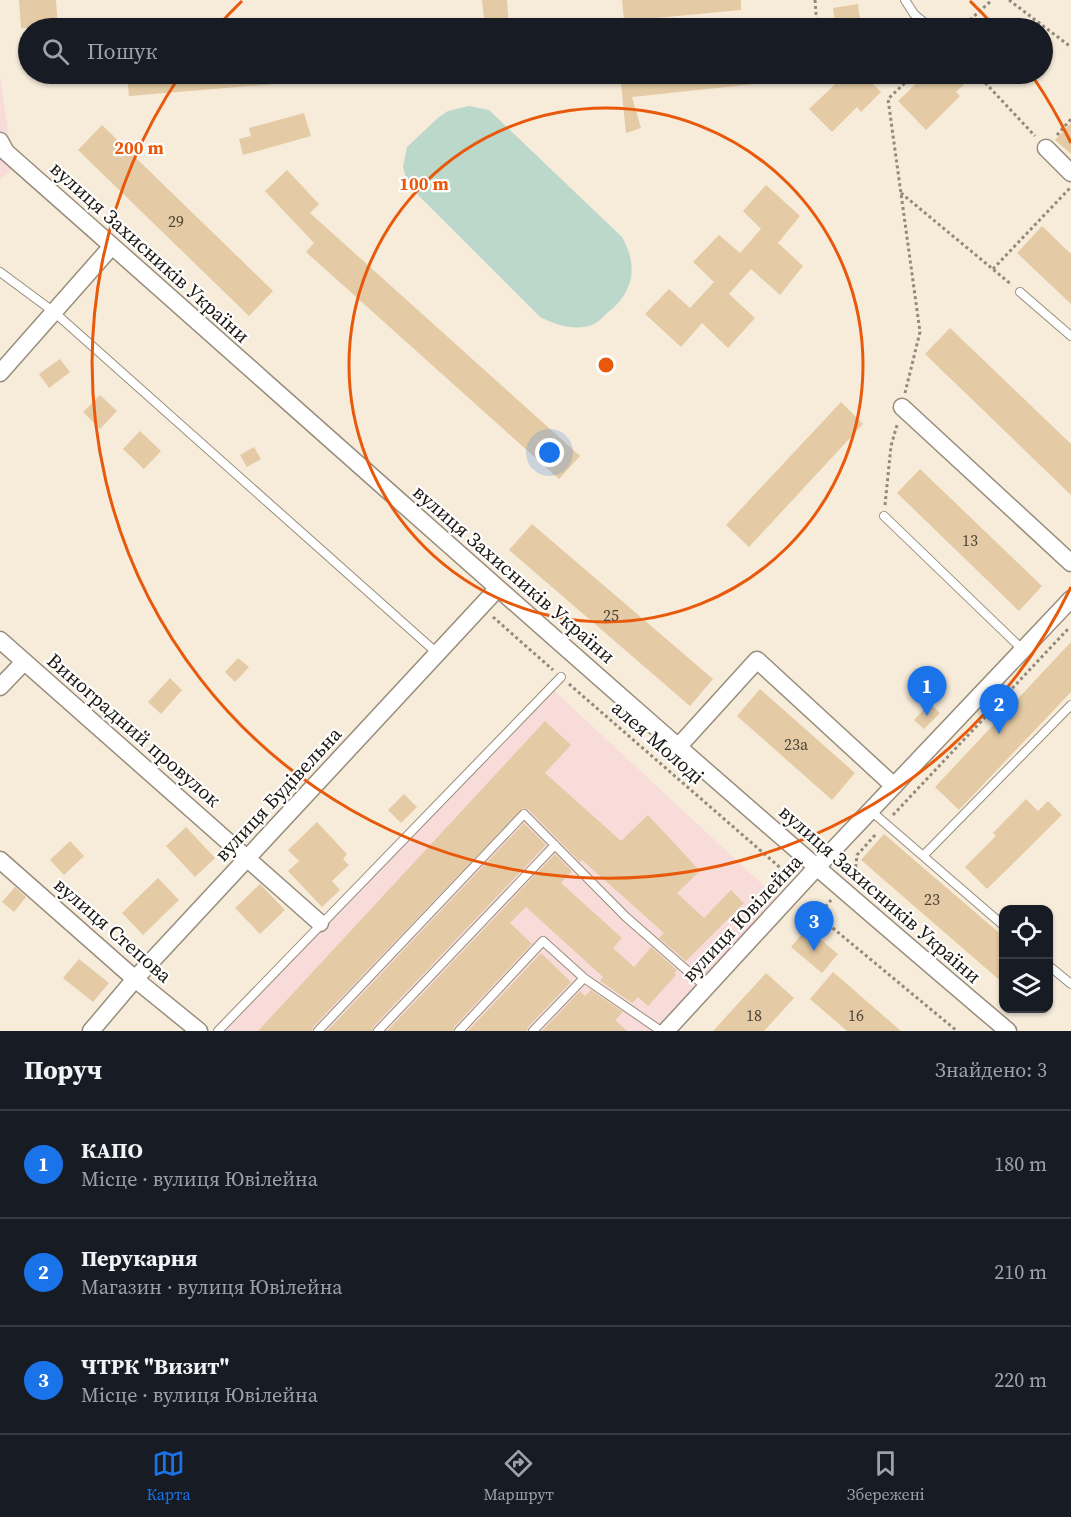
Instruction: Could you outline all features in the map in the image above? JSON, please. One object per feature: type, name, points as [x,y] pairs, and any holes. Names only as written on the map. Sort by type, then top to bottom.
[{"type":"street","points":[[1046,148],[1071,173]]},
{"type":"street","name":"вулиця Захисників України","points":[[2,151],[840,889],[1008,1031]]},
{"type":"street","points":[[0,374],[112,246]]},
{"type":"street","points":[[902,407],[1071,563]]},
{"type":"street","name":"вулиця Будівельна","points":[[91,1031],[135,979],[498,588]]},
{"type":"street","name":"вулиця Ювілейна","points":[[666,1031],[816,868],[1071,599]]},
{"type":"street","name":"Виноградний провулок","points":[[0,640],[320,923]]},
{"type":"street","points":[[678,747],[757,660],[894,786]]},
{"type":"street","points":[[0,687],[24,662]]},
{"type":"street","name":"вулиця Степова","points":[[0,860],[135,979],[199,1031]]},
{"type":"lane","points":[[905,0],[919,18]]},
{"type":"lane","points":[[0,272],[54,312],[437,653]]},
{"type":"lane","points":[[1020,292],[1071,336]]},
{"type":"lane","points":[[884,516],[1024,651]]},
{"type":"lane","points":[[218,1031],[320,923],[561,677]]},
{"type":"lane","points":[[923,856],[1071,705]]},
{"type":"lane","points":[[871,811],[999,922]]},
{"type":"lane","points":[[318,1031],[524,814],[626,917],[706,988]]},
{"type":"lane","points":[[378,1031],[555,845]]},
{"type":"lane","points":[[459,1031],[543,940],[584,978],[661,1031]]},
{"type":"lane","points":[[1053,968],[1071,984]]},
{"type":"lane","points":[[533,1031],[584,978]]},
{"type":"path","points":[[815,0],[816,18]]},
{"type":"path","points":[[972,18],[992,0]]},
{"type":"path","points":[[1009,0],[1033,18]]},
{"type":"path","points":[[1053,33],[1071,47]]},
{"type":"path","points":[[884,516],[891,446],[920,332],[888,99],[903,84]]},
{"type":"path","points":[[985,84],[1046,148],[1071,119]]},
{"type":"path","points":[[993,269],[1071,187]]},
{"type":"path","points":[[900,193],[1020,292]]},
{"type":"path","name":"алея Молоді","points":[[480,606],[784,871],[807,908],[957,1031]]},
{"type":"path","points":[[817,916],[855,874],[857,855],[885,823],[1071,626]]},
{"type":"shaded area","points":[[0,74],[13,168],[0,180]]},
{"type":"shaded area","points":[[548,685],[779,900],[656,1031],[223,1031]]},
{"type":"green space","points":[[469,106],[489,110],[622,237],[630,257],[629,284],[620,301],[594,324],[574,327],[553,323],[540,317],[408,185],[403,167],[407,147],[448,111]]},
{"type":"building","points":[[19,0],[56,0],[57,18],[20,18]]},
{"type":"building","points":[[482,0],[507,0],[508,18],[484,18]]},
{"type":"building","points":[[622,0],[741,0],[741,10],[656,18],[624,18]]},
{"type":"building","points":[[858,4],[860,18],[834,18],[833,8]]},
{"type":"building","points":[[128,84],[274,84],[129,96]]},
{"type":"building","points":[[621,84],[755,84],[632,97],[641,128],[626,133]]},
{"type":"building","points":[[835,84],[873,84],[881,92],[861,112],[857,107],[832,132],[809,109]]},
{"type":"building","points":[[916,84],[964,84],[956,92],[960,96],[926,130],[898,101]]},
{"type":"building","points":[[304,113],[311,136],[243,155],[239,139],[251,136],[249,128]]},
{"type":"building","points":[[1071,123],[1071,154],[1055,140]]},
{"type":"building","points":[[102,125],[273,291],[249,316],[78,150]]},
{"type":"building","points":[[287,170],[319,204],[310,213],[580,456],[559,479],[306,252],[314,243],[265,191]]},
{"type":"building","points":[[766,185],[800,216],[778,243],[803,266],[780,295],[751,269],[729,294],[755,318],[728,348],[702,323],[681,347],[645,314],[669,289],[690,308],[714,282],[693,262],[719,235],[740,253],[761,229],[743,211]]},
{"type":"building","points":[[1042,226],[1071,254],[1071,304],[1017,253]]},
{"type":"building","points":[[950,328],[1071,444],[1071,495],[925,354]]},
{"type":"building","points":[[60,359],[70,372],[49,388],[39,374]]},
{"type":"building","points":[[100,395],[117,411],[100,429],[83,412]]},
{"type":"building","points":[[841,402],[863,424],[749,547],[726,525]]},
{"type":"building","points":[[140,431],[161,451],[144,469],[123,449]]},
{"type":"building","points":[[254,447],[261,459],[247,467],[240,455]]},
{"type":"building","points":[[920,469],[1042,586],[1019,611],[897,493]]},
{"type":"building","points":[[532,524],[713,679],[690,706],[509,550]]},
{"type":"building","points":[[1071,642],[1071,692],[959,810],[935,787]]},
{"type":"building","points":[[238,658],[249,667],[235,682],[225,672]]},
{"type":"building","points":[[170,678],[182,690],[161,714],[148,702]]},
{"type":"building","points":[[760,689],[855,773],[832,800],[737,716]]},
{"type":"building","points":[[930,703],[940,713],[924,729],[914,720]]},
{"type":"building","points":[[545,721],[571,745],[545,773],[621,841],[648,815],[700,871],[677,893],[704,918],[731,890],[744,903],[686,961],[659,938],[664,933],[582,860],[580,862],[529,810],[523,808],[313,1027],[312,1031],[258,1031]]},
{"type":"building","points":[[404,794],[417,807],[401,823],[388,810]]},
{"type":"building","points":[[1026,799],[1038,811],[1048,801],[1062,815],[987,889],[965,867],[996,836],[993,833]]},
{"type":"building","points":[[317,822],[347,854],[343,859],[349,865],[332,881],[340,890],[322,907],[288,871],[299,861],[288,850]]},
{"type":"building","points":[[524,823],[546,845],[373,1027],[372,1031],[327,1031]]},
{"type":"building","points":[[186,827],[215,858],[195,877],[166,846]]},
{"type":"building","points":[[884,834],[999,933],[999,980],[861,860]]},
{"type":"building","points":[[70,841],[84,856],[64,875],[50,860]]},
{"type":"building","points":[[555,854],[572,871],[561,883],[622,938],[613,948],[634,967],[651,947],[677,970],[674,973],[676,975],[648,1006],[638,997],[632,1003],[600,981],[603,977],[526,907],[510,923],[532,944],[454,1027],[453,1031],[387,1031]]},
{"type":"building","points":[[158,878],[179,900],[143,935],[122,913]]},
{"type":"building","points":[[260,884],[285,910],[260,934],[235,908]]},
{"type":"building","points":[[15,887],[26,897],[14,912],[2,902]]},
{"type":"building","points":[[807,928],[838,954],[822,973],[791,947]]},
{"type":"building","points":[[541,953],[571,982],[528,1027],[527,1031],[468,1031]]},
{"type":"building","points":[[79,959],[109,983],[93,1002],[63,978]]},
{"type":"building","points":[[833,972],[901,1031],[847,1031],[810,999]]},
{"type":"building","points":[[766,973],[794,998],[764,1031],[713,1031]]},
{"type":"building","points":[[591,990],[623,1012],[615,1020],[627,1031],[542,1031],[580,991],[585,996]]},
{"type":"place","name":"КАПО","points":[[927,716]]},
{"type":"place","name":"Перукарня","points":[[999,734]]},
{"type":"place","name":"ЧТРК \"Визит\"","points":[[814,951]]}]
